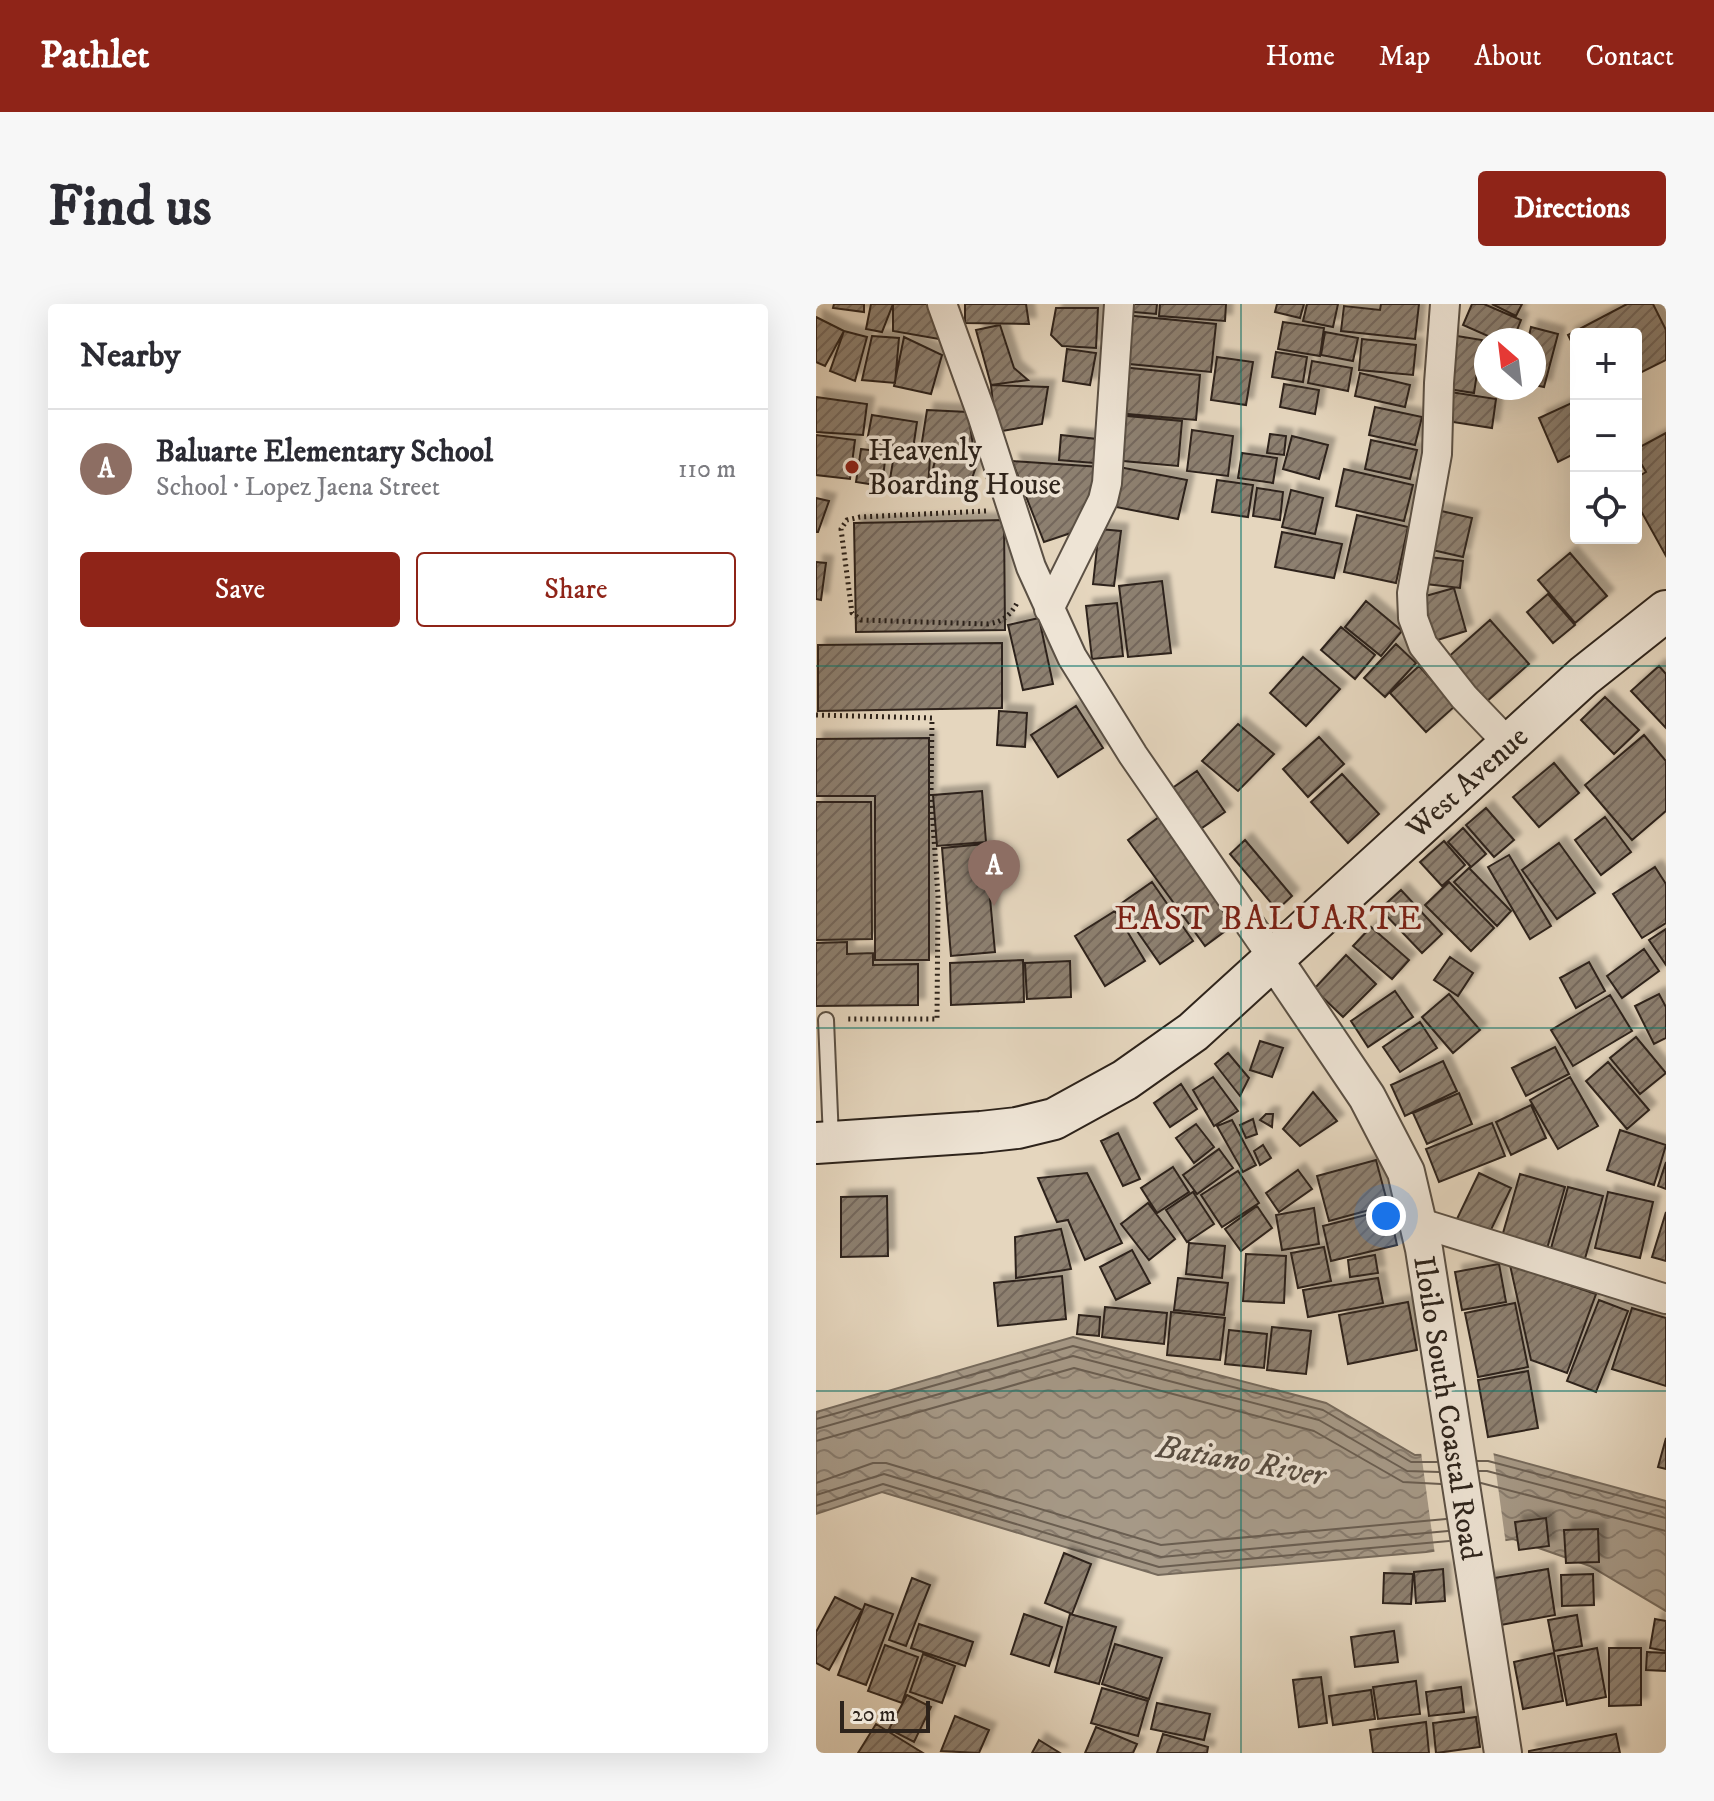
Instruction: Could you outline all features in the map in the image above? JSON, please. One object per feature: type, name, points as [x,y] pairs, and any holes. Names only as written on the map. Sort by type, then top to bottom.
[{"type":"main road","name":"West Avenue","points":[[824,1143],[1017,1128],[1054,1119],[1125,1080],[1193,1032],[1584,676],[1666,611]]},
{"type":"street","points":[[942,304],[1031,567],[1072,657],[1133,755],[1273,958]]},
{"type":"street","points":[[1049,609],[1103,500],[1107,483],[1119,304]]},
{"type":"street","points":[[1445,304],[1437,454],[1412,593],[1413,618],[1423,645],[1464,697],[1509,744]]},
{"type":"street","name":"Iloilo South Coastal Road","points":[[1273,958],[1367,1097],[1406,1172],[1424,1249],[1503,1753]]},
{"type":"street","points":[[1417,1222],[1666,1299]]},
{"type":"lane","points":[[824,1143],[826,1020]]},
{"type":"path","points":[[1011,510],[847,520],[841,529],[852,613],[861,620],[999,623],[1015,607],[1031,567]]},
{"type":"path","points":[[816,715],[932,718],[931,795],[938,896],[937,1019],[826,1020]]},
{"type":"water","name":"Batiano River","points":[[1073,1337],[1326,1403],[1415,1455],[1489,1453],[1666,1501],[1666,1611],[1590,1566],[1513,1539],[1426,1552],[1158,1575],[882,1492],[816,1514],[816,1412]]},
{"type":"pier","points":[[1493,1450],[1506,1545],[1435,1555],[1421,1452]]},
{"type":"building","points":[[834,304],[864,304],[864,312],[833,308]]},
{"type":"building","points":[[871,304],[893,304],[882,332],[866,329]]},
{"type":"building","points":[[893,304],[931,304],[939,339],[893,331]]},
{"type":"building","points":[[965,304],[1026,304],[1029,324],[965,323]]},
{"type":"building","points":[[1124,304],[1157,304],[1156,314],[1123,311]]},
{"type":"building","points":[[1160,304],[1226,304],[1225,321],[1159,316]]},
{"type":"building","points":[[1277,304],[1304,304],[1300,318],[1275,312]]},
{"type":"building","points":[[1307,304],[1338,304],[1333,327],[1303,321]]},
{"type":"building","points":[[1381,304],[1419,304],[1415,339],[1341,331],[1344,306],[1380,310]]},
{"type":"building","points":[[1472,304],[1484,304],[1521,320],[1518,328],[1474,330],[1463,325]]},
{"type":"building","points":[[1492,304],[1522,304],[1516,316]]},
{"type":"building","points":[[1627,304],[1653,304],[1666,330],[1666,360],[1642,372],[1642,328],[1581,328]]},
{"type":"building","points":[[1056,308],[1098,308],[1096,348],[1062,346],[1051,335]]},
{"type":"building","points":[[1124,315],[1216,324],[1211,372],[1119,363]]},
{"type":"building","points":[[816,317],[844,331],[825,366],[816,362]]},
{"type":"building","points":[[1283,322],[1324,328],[1320,356],[1278,349]]},
{"type":"building","points":[[1000,325],[1014,368],[1028,380],[991,385],[976,330]]},
{"type":"building","points":[[844,331],[867,337],[855,381],[830,371]]},
{"type":"building","points":[[1546,331],[1558,334],[1546,379]]},
{"type":"building","points":[[1325,332],[1358,338],[1353,361],[1321,355]]},
{"type":"building","points":[[1451,335],[1474,339],[1474,393],[1442,388]]},
{"type":"building","points":[[872,336],[899,338],[895,383],[862,380]]},
{"type":"building","points":[[904,337],[942,355],[931,394],[894,386]]},
{"type":"building","points":[[1362,339],[1416,345],[1413,375],[1359,370]]},
{"type":"building","points":[[1067,349],[1096,353],[1090,385],[1063,381]]},
{"type":"building","points":[[1276,352],[1307,357],[1303,382],[1272,377]]},
{"type":"building","points":[[1217,357],[1253,362],[1246,405],[1211,400]]},
{"type":"building","points":[[1312,361],[1352,368],[1348,391],[1308,383]]},
{"type":"building","points":[[1121,367],[1200,375],[1196,420],[1116,413]]},
{"type":"building","points":[[1360,373],[1410,385],[1405,407],[1355,396]]},
{"type":"building","points":[[1284,384],[1319,390],[1315,414],[1280,407]]},
{"type":"building","points":[[991,385],[1048,387],[1042,424],[996,432]]},
{"type":"building","points":[[1444,391],[1474,396],[1474,400],[1496,400],[1492,428],[1440,420]]},
{"type":"building","points":[[816,397],[867,404],[863,435],[816,432]]},
{"type":"building","points":[[1570,404],[1570,456],[1558,462],[1539,418]]},
{"type":"building","points":[[1375,407],[1422,417],[1415,445],[1369,435]]},
{"type":"building","points":[[927,410],[968,412],[975,459],[921,448]]},
{"type":"building","points":[[872,415],[917,422],[913,449],[867,441]]},
{"type":"building","points":[[1116,415],[1182,421],[1178,466],[1112,460]]},
{"type":"building","points":[[1192,430],[1233,436],[1228,476],[1187,471]]},
{"type":"building","points":[[1666,433],[1666,556],[1642,513],[1642,474],[1646,472],[1642,465],[1642,446]]},
{"type":"building","points":[[1270,434],[1286,436],[1284,455],[1267,453]]},
{"type":"building","points":[[816,435],[855,440],[850,479],[816,475]]},
{"type":"building","points":[[1061,435],[1097,439],[1094,463],[1059,460]]},
{"type":"building","points":[[1292,436],[1328,445],[1319,479],[1283,469]]},
{"type":"building","points":[[1371,440],[1417,450],[1410,479],[1365,469]]},
{"type":"building","points":[[861,449],[886,452],[882,486],[856,482]]},
{"type":"building","points":[[895,449],[930,457],[928,488],[889,485]]},
{"type":"building","points":[[1242,453],[1277,458],[1273,483],[1238,478]]},
{"type":"building","points":[[936,457],[977,464],[966,495],[928,488]]},
{"type":"building","points":[[1012,461],[1101,467],[1095,498],[1084,506],[1080,530],[1044,542]]},
{"type":"building","points":[[1119,467],[1187,480],[1178,519],[1111,506]]},
{"type":"building","points":[[1344,469],[1413,485],[1404,521],[1336,506]]},
{"type":"building","points":[[1217,480],[1253,485],[1248,517],[1212,512]]},
{"type":"building","points":[[1257,488],[1283,492],[1280,520],[1253,516]]},
{"type":"building","points":[[1291,490],[1323,498],[1315,534],[1282,527]]},
{"type":"building","points":[[816,498],[829,501],[818,532],[816,532]]},
{"type":"building","points":[[1437,510],[1472,518],[1463,557],[1428,549]]},
{"type":"building","points":[[1357,515],[1408,527],[1396,583],[1344,572]]},
{"type":"building","points":[[1004,520],[1005,630],[856,632],[854,523]]},
{"type":"building","points":[[1099,529],[1121,531],[1114,586],[1093,584]]},
{"type":"building","points":[[1282,532],[1342,544],[1334,578],[1275,567]]},
{"type":"building","points":[[1570,553],[1607,596],[1575,623],[1538,580]]},
{"type":"building","points":[[1429,557],[1463,561],[1460,588],[1426,584]]},
{"type":"building","points":[[816,562],[826,563],[821,600],[816,599]]},
{"type":"building","points":[[1162,581],[1171,653],[1128,657],[1119,586]]},
{"type":"building","points":[[1454,588],[1466,631],[1428,643],[1415,599]]},
{"type":"building","points":[[1548,594],[1575,625],[1553,643],[1527,612]]},
{"type":"building","points":[[1366,601],[1402,631],[1381,656],[1345,627]]},
{"type":"building","points":[[1117,603],[1123,656],[1092,659],[1086,606]]},
{"type":"building","points":[[1039,618],[1053,684],[1023,690],[1008,625]]},
{"type":"building","points":[[1490,620],[1529,664],[1485,703],[1446,659]]},
{"type":"building","points":[[1341,627],[1375,655],[1355,679],[1321,650]]},
{"type":"building","points":[[1002,643],[1002,708],[818,711],[818,645]]},
{"type":"building","points":[[1396,644],[1416,663],[1385,697],[1364,678]]},
{"type":"building","points":[[1303,657],[1340,689],[1306,726],[1270,693]]},
{"type":"building","points":[[1419,666],[1455,706],[1426,732],[1390,693]]},
{"type":"building","points":[[1659,666],[1666,674],[1666,728],[1631,691]]},
{"type":"building","points":[[1605,697],[1639,730],[1614,754],[1581,720]]},
{"type":"building","points":[[1076,706],[1103,748],[1058,777],[1031,735]]},
{"type":"building","points":[[999,711],[1027,713],[1025,747],[997,745]]},
{"type":"building","points":[[1238,724],[1274,754],[1238,791],[1202,761]]},
{"type":"building","points":[[1644,735],[1666,761],[1666,811],[1632,840],[1585,785]]},
{"type":"building","points":[[1319,737],[1344,764],[1308,797],[1283,769]]},
{"type":"building","points":[[929,738],[929,960],[875,960],[875,796],[816,796],[816,739]]},
{"type":"building","points":[[1554,763],[1579,793],[1539,827],[1513,797]]},
{"type":"building","points":[[1197,771],[1225,812],[1199,830],[1171,789]]},
{"type":"building","points":[[1342,774],[1379,814],[1348,843],[1311,802]]},
{"type":"building","points":[[982,791],[986,842],[937,846],[933,795]]},
{"type":"building","points":[[816,802],[871,802],[872,939],[816,940]]},
{"type":"building","points":[[1486,808],[1514,840],[1494,857],[1466,825]]},
{"type":"building","points":[[1159,817],[1236,923],[1205,946],[1128,840]]},
{"type":"building","points":[[1605,817],[1631,852],[1601,875],[1575,840]]},
{"type":"building","points":[[1463,828],[1486,854],[1471,867],[1448,842]]},
{"type":"building","points":[[1245,840],[1292,896],[1277,910],[1230,854]]},
{"type":"building","points":[[1444,841],[1465,865],[1442,886],[1420,862]]},
{"type":"building","points":[[1559,843],[1595,893],[1557,919],[1522,870]]},
{"type":"building","points":[[985,844],[995,952],[951,956],[942,848]]},
{"type":"building","points":[[1509,855],[1551,926],[1530,939],[1488,867]]},
{"type":"building","points":[[1655,867],[1666,884],[1666,923],[1642,938],[1613,894]]},
{"type":"building","points":[[1469,868],[1511,911],[1497,926],[1454,882]]},
{"type":"building","points":[[1152,882],[1193,941],[1160,964],[1119,905]]},
{"type":"building","points":[[1449,882],[1494,928],[1471,951],[1425,905]]},
{"type":"building","points":[[1401,890],[1442,934],[1422,953],[1380,909]]},
{"type":"building","points":[[1115,911],[1145,961],[1105,986],[1075,936]]},
{"type":"building","points":[[1371,927],[1409,960],[1392,979],[1353,946]]},
{"type":"building","points":[[1666,929],[1666,965],[1649,940]]},
{"type":"building","points":[[847,942],[847,954],[873,953],[873,965],[918,964],[918,1005],[816,1006],[816,943]]},
{"type":"building","points":[[1644,949],[1659,971],[1622,998],[1607,976]]},
{"type":"building","points":[[1346,955],[1376,984],[1343,1017],[1314,989]]},
{"type":"building","points":[[1450,957],[1473,973],[1458,996],[1434,980]]},
{"type":"building","points":[[1023,960],[1024,1002],[951,1005],[950,963]]},
{"type":"building","points":[[1070,961],[1071,997],[1027,999],[1025,963]]},
{"type":"building","points":[[1589,962],[1605,991],[1576,1008],[1560,978]]},
{"type":"building","points":[[1395,991],[1413,1017],[1368,1047],[1351,1021]]},
{"type":"building","points":[[1449,994],[1480,1030],[1453,1053],[1422,1017]]},
{"type":"building","points":[[1659,994],[1666,1007],[1666,1038],[1654,1044],[1635,1006]]},
{"type":"building","points":[[1610,995],[1632,1031],[1573,1066],[1551,1030]]},
{"type":"building","points":[[1420,1022],[1437,1048],[1400,1072],[1383,1047]]},
{"type":"building","points":[[1636,1037],[1666,1073],[1640,1094],[1610,1058]]},
{"type":"building","points":[[1260,1041],[1283,1048],[1272,1077],[1250,1070]]},
{"type":"building","points":[[1555,1047],[1569,1074],[1526,1096],[1512,1068]]},
{"type":"building","points":[[1228,1053],[1249,1078],[1240,1096],[1215,1064]]},
{"type":"building","points":[[1443,1061],[1457,1091],[1405,1116],[1391,1085]]},
{"type":"building","points":[[1608,1062],[1649,1110],[1627,1129],[1586,1081]]},
{"type":"building","points":[[1213,1077],[1238,1111],[1214,1126],[1193,1090]]},
{"type":"building","points":[[1570,1077],[1598,1126],[1558,1149],[1530,1100]]},
{"type":"building","points":[[1181,1084],[1197,1109],[1170,1127],[1154,1103]]},
{"type":"building","points":[[1313,1092],[1337,1121],[1300,1146],[1283,1129]]},
{"type":"building","points":[[1459,1093],[1472,1124],[1427,1144],[1413,1113]]},
{"type":"building","points":[[1531,1105],[1546,1138],[1511,1155],[1496,1122]]},
{"type":"building","points":[[1266,1114],[1273,1114],[1272,1127],[1260,1120]]},
{"type":"building","points":[[1253,1119],[1257,1134],[1246,1138],[1240,1125]]},
{"type":"building","points":[[1232,1120],[1256,1165],[1243,1172],[1217,1126]]},
{"type":"building","points":[[1492,1123],[1505,1156],[1439,1182],[1426,1149]]},
{"type":"building","points":[[1196,1124],[1214,1147],[1194,1163],[1176,1138]]},
{"type":"building","points":[[1620,1130],[1666,1145],[1654,1185],[1607,1170]]},
{"type":"building","points":[[1118,1133],[1140,1179],[1123,1186],[1101,1141]]},
{"type":"building","points":[[1263,1145],[1271,1158],[1260,1165],[1254,1151]]},
{"type":"building","points":[[1219,1149],[1233,1168],[1197,1194],[1183,1175]]},
{"type":"building","points":[[1376,1160],[1388,1205],[1329,1221],[1317,1176]]},
{"type":"building","points":[[1666,1162],[1666,1189],[1658,1186]]},
{"type":"building","points":[[1173,1167],[1189,1192],[1157,1213],[1141,1188]]},
{"type":"building","points":[[1298,1170],[1312,1189],[1279,1212],[1266,1193]]},
{"type":"building","points":[[1238,1171],[1259,1203],[1222,1227],[1201,1195]]},
{"type":"building","points":[[1087,1173],[1122,1243],[1085,1260],[1068,1220],[1057,1222],[1038,1178]]},
{"type":"building","points":[[1479,1173],[1511,1188],[1488,1236],[1456,1221]]},
{"type":"building","points":[[1520,1174],[1565,1187],[1546,1252],[1501,1240]]},
{"type":"building","points":[[1568,1187],[1603,1196],[1584,1262],[1550,1252]]},
{"type":"building","points":[[1193,1192],[1214,1224],[1187,1242],[1166,1210]]},
{"type":"building","points":[[1608,1192],[1653,1202],[1640,1258],[1595,1248]]},
{"type":"building","points":[[887,1196],[888,1256],[841,1257],[841,1197]]},
{"type":"building","points":[[1148,1203],[1175,1239],[1149,1260],[1121,1224]]},
{"type":"building","points":[[1257,1206],[1272,1228],[1241,1251],[1225,1229]]},
{"type":"building","points":[[1314,1208],[1319,1244],[1282,1250],[1276,1215]]},
{"type":"building","points":[[1389,1209],[1397,1245],[1331,1261],[1323,1226]]},
{"type":"building","points":[[1666,1212],[1666,1261],[1652,1257]]},
{"type":"building","points":[[1061,1229],[1071,1269],[1016,1278],[1015,1237]]},
{"type":"building","points":[[1189,1243],[1225,1246],[1222,1278],[1186,1274]]},
{"type":"building","points":[[1324,1247],[1331,1281],[1298,1288],[1291,1253]]},
{"type":"building","points":[[1132,1250],[1150,1283],[1116,1300],[1100,1267]]},
{"type":"building","points":[[1246,1254],[1286,1256],[1284,1303],[1243,1301]]},
{"type":"building","points":[[1375,1255],[1378,1273],[1350,1277],[1348,1260]]},
{"type":"building","points":[[1499,1264],[1506,1302],[1462,1310],[1455,1272]]},
{"type":"building","points":[[1510,1265],[1596,1294],[1567,1373],[1531,1360]]},
{"type":"building","points":[[1062,1276],[1066,1319],[998,1326],[994,1283]]},
{"type":"building","points":[[1178,1278],[1228,1283],[1224,1315],[1174,1310]]},
{"type":"building","points":[[1378,1278],[1383,1303],[1308,1317],[1303,1290]]},
{"type":"building","points":[[1599,1300],[1628,1311],[1596,1392],[1567,1381]]},
{"type":"building","points":[[1408,1302],[1417,1350],[1348,1364],[1339,1315]]},
{"type":"building","points":[[1515,1303],[1528,1367],[1478,1377],[1465,1313]]},
{"type":"building","points":[[1105,1307],[1167,1313],[1164,1344],[1102,1337]]},
{"type":"building","points":[[1632,1308],[1666,1318],[1666,1386],[1612,1369]]},
{"type":"building","points":[[1171,1312],[1225,1318],[1220,1360],[1167,1355]]},
{"type":"building","points":[[1079,1315],[1100,1317],[1099,1336],[1077,1334]]},
{"type":"building","points":[[1272,1327],[1311,1331],[1306,1374],[1267,1370]]},
{"type":"building","points":[[1229,1330],[1267,1334],[1264,1368],[1225,1364]]},
{"type":"building","points":[[1528,1371],[1538,1428],[1488,1437],[1478,1380]]},
{"type":"building","points":[[1666,1438],[1666,1469],[1658,1467]]},
{"type":"building","points":[[1546,1518],[1549,1546],[1519,1550],[1515,1522]]},
{"type":"building","points":[[1598,1529],[1599,1562],[1566,1563],[1564,1530]]},
{"type":"building","points":[[1064,1553],[1091,1564],[1072,1614],[1045,1603]]},
{"type":"building","points":[[1443,1569],[1445,1601],[1416,1603],[1414,1572]]},
{"type":"building","points":[[1548,1569],[1555,1615],[1490,1627],[1482,1580]]},
{"type":"building","points":[[1384,1573],[1413,1574],[1411,1604],[1383,1603]]},
{"type":"building","points":[[1593,1574],[1594,1605],[1562,1606],[1561,1575]]},
{"type":"building","points":[[912,1578],[930,1585],[906,1646],[889,1640]]},
{"type":"building","points":[[835,1597],[862,1610],[829,1670],[816,1663],[816,1632]]},
{"type":"building","points":[[865,1604],[893,1614],[866,1685],[838,1675]]},
{"type":"building","points":[[1024,1614],[1062,1627],[1049,1666],[1011,1654]]},
{"type":"building","points":[[1070,1614],[1116,1627],[1099,1684],[1055,1672]]},
{"type":"building","points":[[1577,1615],[1582,1646],[1554,1651],[1548,1620]]},
{"type":"building","points":[[1655,1619],[1666,1621],[1666,1651],[1650,1648]]},
{"type":"building","points":[[919,1624],[973,1642],[965,1666],[911,1648]]},
{"type":"building","points":[[1394,1631],[1398,1662],[1355,1667],[1351,1637]]},
{"type":"building","points":[[1115,1644],[1162,1658],[1149,1699],[1102,1684]]},
{"type":"building","points":[[885,1645],[918,1657],[902,1703],[868,1691]]},
{"type":"building","points":[[1597,1648],[1606,1697],[1567,1705],[1558,1656]]},
{"type":"building","points":[[1609,1648],[1641,1648],[1641,1705],[1609,1706]]},
{"type":"building","points":[[1647,1652],[1666,1653],[1666,1671],[1646,1670]]},
{"type":"building","points":[[1554,1653],[1563,1701],[1523,1709],[1514,1662]]},
{"type":"building","points":[[923,1654],[955,1666],[942,1703],[910,1692]]},
{"type":"building","points":[[1321,1677],[1327,1723],[1299,1727],[1293,1680]]},
{"type":"building","points":[[1416,1681],[1420,1714],[1378,1719],[1373,1687]]},
{"type":"building","points":[[1461,1687],[1464,1712],[1429,1716],[1426,1692]]},
{"type":"building","points":[[1102,1688],[1148,1701],[1138,1736],[1091,1723]]},
{"type":"building","points":[[1371,1690],[1375,1719],[1333,1725],[1329,1696]]},
{"type":"building","points":[[907,1695],[931,1707],[914,1742],[889,1729]]},
{"type":"building","points":[[1157,1703],[1210,1714],[1204,1740],[1151,1729]]},
{"type":"building","points":[[955,1716],[989,1730],[979,1753],[941,1751]]},
{"type":"building","points":[[1476,1717],[1480,1747],[1436,1753],[1433,1723]]},
{"type":"building","points":[[1426,1722],[1429,1753],[1373,1753],[1370,1730]]},
{"type":"building","points":[[876,1724],[923,1753],[858,1753]]},
{"type":"building","points":[[1096,1727],[1137,1744],[1133,1753],[1085,1753]]},
{"type":"building","points":[[1163,1734],[1208,1747],[1207,1753],[1157,1753]]},
{"type":"building","points":[[1616,1734],[1620,1753],[1529,1753],[1529,1751]]},
{"type":"building","points":[[1039,1740],[1060,1753],[1032,1753]]},
{"type":"place","name":"Heavenly Boarding House","points":[[852,467]]},
{"type":"place","name":"Baluarte Elementary School","points":[[994,906]]},
{"type":"district","name":"EAST BALUARTE","points":[[1269,917]]}]
